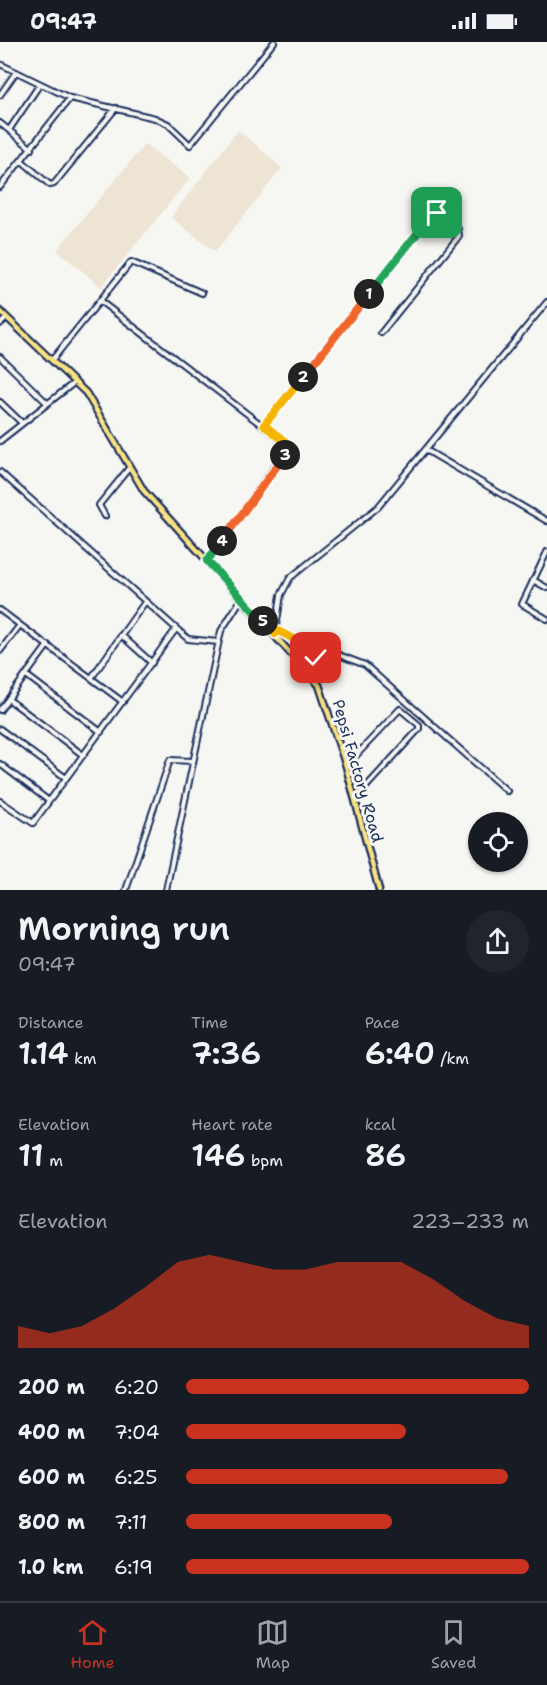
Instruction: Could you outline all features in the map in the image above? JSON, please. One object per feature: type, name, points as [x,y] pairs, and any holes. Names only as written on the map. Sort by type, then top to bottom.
[{"type":"main road","name":"Pepsi Factory Road","points":[[0,311],[75,381],[91,400],[129,468],[150,498],[275,632],[322,690],[346,766],[379,890]]},
{"type":"street","points":[[0,64],[70,98],[143,114],[168,124],[189,145],[274,42]]},
{"type":"street","points":[[0,95],[16,72]]},
{"type":"street","points":[[9,130],[40,84]]},
{"type":"street","points":[[0,188],[70,98]]},
{"type":"street","points":[[22,161],[50,185],[54,184],[116,108]]},
{"type":"street","points":[[1,126],[32,149]]},
{"type":"street","points":[[264,425],[432,215],[440,214],[459,229],[459,236],[381,333]]},
{"type":"street","points":[[52,360],[131,262],[202,293]]},
{"type":"street","points":[[100,301],[288,444],[288,450],[207,561]]},
{"type":"street","points":[[507,791],[365,665],[339,655],[319,661],[306,645],[275,632],[281,595],[290,578],[374,511],[547,302]]},
{"type":"street","points":[[0,324],[7,318]]},
{"type":"street","points":[[0,357],[46,403]]},
{"type":"street","points":[[0,441],[75,381]]},
{"type":"street","points":[[0,402],[22,423]]},
{"type":"street","points":[[426,450],[547,521]]},
{"type":"street","points":[[105,516],[99,505],[129,468]]},
{"type":"street","points":[[0,472],[188,639],[218,642]]},
{"type":"street","points":[[547,552],[522,604],[547,619]]},
{"type":"street","points":[[533,580],[547,588]]},
{"type":"street","points":[[166,890],[220,631],[242,598]]},
{"type":"street","points":[[92,677],[145,603]]},
{"type":"street","points":[[0,610],[123,702]]},
{"type":"street","points":[[0,651],[20,625]]},
{"type":"street","points":[[0,801],[31,823],[176,628]]},
{"type":"street","points":[[121,635],[152,663]]},
{"type":"street","points":[[0,710],[48,645]]},
{"type":"street","points":[[26,675],[100,732]]},
{"type":"street","points":[[8,699],[83,755]]},
{"type":"street","points":[[346,766],[400,709],[419,725],[419,729],[407,743],[355,799]]},
{"type":"street","points":[[0,729],[66,778]]},
{"type":"street","points":[[126,890],[170,760],[193,761]]},
{"type":"street","points":[[0,764],[49,801]]},
{"type":"shaded area","points":[[238,130],[282,168],[215,252],[171,217]]},
{"type":"shaded area","points":[[145,144],[190,178],[101,287],[57,250]]},
{"type":"route","points":[[316,658],[311,650],[299,640],[276,630],[275,634],[207,561],[288,450],[288,444],[264,425],[432,215],[437,213]]}]
